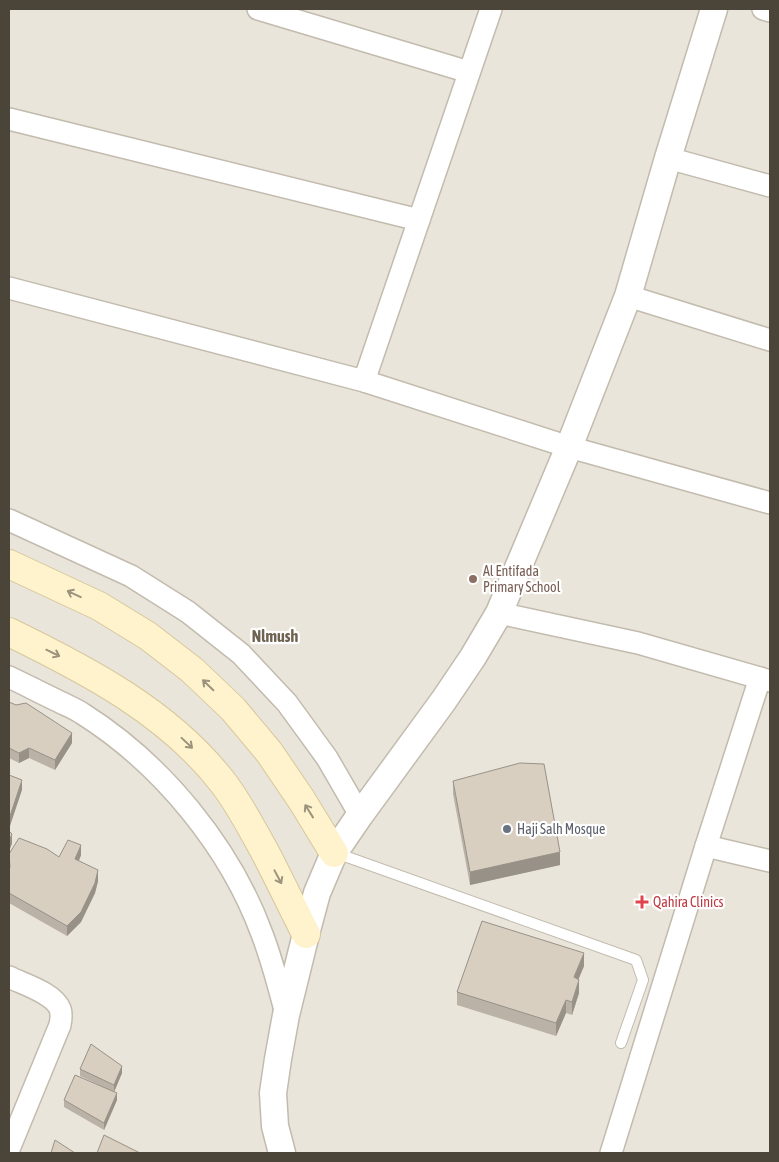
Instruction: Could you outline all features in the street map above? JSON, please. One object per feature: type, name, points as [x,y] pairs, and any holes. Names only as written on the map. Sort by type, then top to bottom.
[{"type":"main road","points":[[9,564],[99,606],[148,636],[192,670],[233,709],[269,752],[334,853]]},
{"type":"main road","points":[[9,632],[59,656],[133,701],[169,726],[198,753],[224,784],[247,818],[306,934]]},
{"type":"street","points":[[258,9],[319,18],[470,72]]},
{"type":"street","points":[[364,381],[491,9]]},
{"type":"street","points":[[282,1153],[275,1126],[274,1092],[278,1059],[286,1015],[317,893],[334,853],[444,700],[473,657],[499,612],[569,447],[628,296],[714,9]]},
{"type":"street","points":[[763,9],[770,11]]},
{"type":"street","points":[[9,119],[419,220]]},
{"type":"street","points":[[668,158],[770,186]]},
{"type":"street","points":[[9,288],[364,381],[569,447],[770,503]]},
{"type":"street","points":[[628,296],[770,340]]},
{"type":"street","points":[[9,520],[131,576],[188,612],[241,654],[287,703],[327,758],[360,815]]},
{"type":"street","points":[[499,612],[638,643],[765,679],[706,846],[611,1153]]},
{"type":"street","points":[[9,677],[82,714],[117,738],[154,770],[187,806],[217,846],[242,888],[262,933],[278,979],[286,1015]]},
{"type":"street","points":[[706,846],[770,861]]},
{"type":"street","points":[[9,977],[54,1000],[60,1008],[61,1016],[60,1025],[9,1149]]},
{"type":"lane","points":[[334,853],[636,960],[643,980],[621,1043]]},
{"type":"shaded area","points":[[9,9],[770,9],[770,1153],[9,1153]]},
{"type":"building","points":[[9,702],[16,705],[26,703],[72,733],[55,760],[29,748],[19,753],[9,748]]},
{"type":"building","name":"Haji Salh Mosque","points":[[520,763],[544,764],[560,852],[470,872],[453,781]]},
{"type":"building","points":[[9,775],[22,780],[9,819]]},
{"type":"building","points":[[19,838],[47,849],[59,857],[68,840],[81,845],[75,859],[98,870],[95,883],[81,912],[67,926],[9,893],[9,854]]},
{"type":"building","points":[[482,921],[584,953],[574,977],[579,980],[572,1002],[566,1000],[556,1023],[457,992]]},
{"type":"building","points":[[91,1044],[122,1066],[114,1085],[80,1069]]},
{"type":"building","points":[[75,1075],[117,1093],[104,1123],[64,1100]]},
{"type":"building","points":[[104,1135],[140,1153],[97,1153]]},
{"type":"building","points":[[55,1140],[75,1153],[51,1153]]},
{"type":"place","name":"Al Entifada Primary School","points":[[473,579]]},
{"type":"place","name":"Haji Salh Mosque","points":[[507,829]]},
{"type":"place","name":"Qahira Clinics","points":[[642,902]]},
{"type":"district","name":"Nlmush","points":[[275,636]]}]
